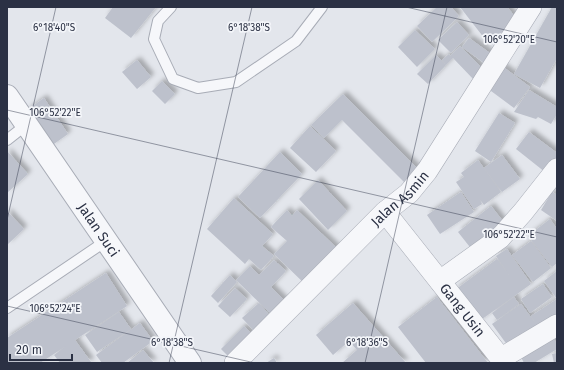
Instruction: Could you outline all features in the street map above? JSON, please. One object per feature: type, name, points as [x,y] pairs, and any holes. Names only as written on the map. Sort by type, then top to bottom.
[{"type":"street","name":"Jalan Asmin","points":[[235,363],[385,212],[408,193],[427,171],[531,7]]},
{"type":"street","name":"Jalan Suci","points":[[7,96],[106,241],[181,360]]},
{"type":"street","points":[[440,281],[500,238],[524,212],[557,169]]},
{"type":"street","name":"Gang Usin","points":[[385,212],[499,356],[505,356],[557,325]]},
{"type":"lane","points":[[171,7],[158,21],[154,39],[173,79],[198,88],[236,82],[296,41],[322,7]]},
{"type":"lane","points":[[7,140],[26,125]]},
{"type":"lane","points":[[7,308],[106,241]]},
{"type":"building","points":[[113,7],[156,7],[131,38],[105,18]]},
{"type":"building","points":[[437,7],[451,7],[459,16],[432,42],[417,26]]},
{"type":"building","points":[[460,7],[507,7],[518,20],[488,43]]},
{"type":"building","points":[[552,7],[557,7],[557,58],[540,88],[514,74]]},
{"type":"building","points":[[457,22],[469,35],[451,53],[438,40]]},
{"type":"building","points":[[415,30],[435,49],[417,67],[398,47]]},
{"type":"building","points":[[469,38],[494,56],[487,65],[462,47]]},
{"type":"building","points":[[460,46],[485,71],[475,81],[453,58],[446,65],[442,60],[449,54],[450,56]]},
{"type":"building","points":[[436,55],[446,65],[428,84],[417,74]]},
{"type":"building","points":[[137,60],[151,77],[137,89],[122,72]]},
{"type":"building","points":[[502,66],[530,87],[514,108],[487,88]]},
{"type":"building","points":[[162,81],[175,94],[165,104],[152,91]]},
{"type":"building","points":[[529,90],[557,107],[557,114],[551,124],[538,117],[536,119],[514,112]]},
{"type":"building","points":[[343,94],[422,173],[409,187],[342,120],[324,138],[311,125]]},
{"type":"building","points":[[44,98],[68,134],[51,146],[27,110]]},
{"type":"building","points":[[499,113],[515,123],[491,162],[475,151]]},
{"type":"building","points":[[310,126],[336,151],[316,172],[290,148]]},
{"type":"building","points":[[529,132],[557,153],[557,157],[545,172],[516,149]]},
{"type":"building","points":[[7,151],[28,174],[7,193]]},
{"type":"building","points":[[280,152],[302,174],[260,218],[238,197]]},
{"type":"building","points":[[502,155],[520,179],[502,192],[484,168]]},
{"type":"building","points":[[478,160],[501,192],[484,205],[479,198],[482,204],[474,209],[456,182],[464,177],[461,173]]},
{"type":"building","points":[[318,180],[347,211],[328,230],[299,199]]},
{"type":"building","points":[[461,192],[474,212],[440,234],[427,215]]},
{"type":"building","points":[[552,192],[557,195],[557,221],[541,210]]},
{"type":"building","points":[[234,198],[273,234],[262,246],[274,256],[261,270],[249,259],[245,264],[207,229]]},
{"type":"building","points":[[491,206],[506,225],[473,251],[458,232]]},
{"type":"building","points":[[287,210],[292,216],[297,210],[342,253],[309,288],[274,254],[287,241],[271,227]]},
{"type":"building","points":[[7,211],[24,229],[7,245]]},
{"type":"building","points":[[550,219],[557,229],[557,263],[552,267],[528,236]]},
{"type":"building","points":[[531,241],[551,268],[533,282],[512,255]]},
{"type":"building","points":[[507,249],[531,284],[478,322],[455,290],[497,259],[509,275],[496,256]]},
{"type":"building","points":[[274,260],[286,271],[271,287],[288,304],[275,318],[236,280],[250,266],[259,275]]},
{"type":"building","points":[[557,271],[557,299],[544,281]]},
{"type":"building","points":[[106,273],[127,306],[75,340],[91,362],[60,363],[54,355],[66,346],[40,363],[7,363],[7,338]]},
{"type":"building","points":[[230,275],[237,282],[218,303],[211,296]]},
{"type":"building","points":[[543,284],[552,297],[530,313],[521,299]]},
{"type":"building","points":[[235,288],[247,299],[230,317],[218,306]]},
{"type":"building","points":[[437,297],[488,363],[426,363],[398,327]]},
{"type":"building","points":[[514,297],[519,304],[497,320],[492,313]]},
{"type":"building","points":[[557,299],[557,323],[538,327],[531,316]]},
{"type":"building","points":[[259,303],[274,320],[258,335],[242,318]]},
{"type":"building","points":[[353,303],[406,363],[342,363],[357,350],[349,341],[333,355],[316,335]]},
{"type":"building","points":[[521,304],[537,325],[508,346],[492,324]]},
{"type":"building","points":[[119,312],[131,329],[97,352],[85,335]]},
{"type":"building","points":[[140,323],[153,341],[123,363],[102,363],[96,355]]},
{"type":"building","points":[[244,326],[257,339],[234,362],[221,349]]},
{"type":"building","points":[[550,332],[557,344],[557,349],[534,363],[524,363],[518,351]]},
{"type":"building","points":[[143,350],[154,363],[127,363]]},
{"type":"building","points":[[557,353],[557,363],[554,363],[552,354]]},
{"type":"building","points":[[274,358],[277,363],[266,363]]}]
